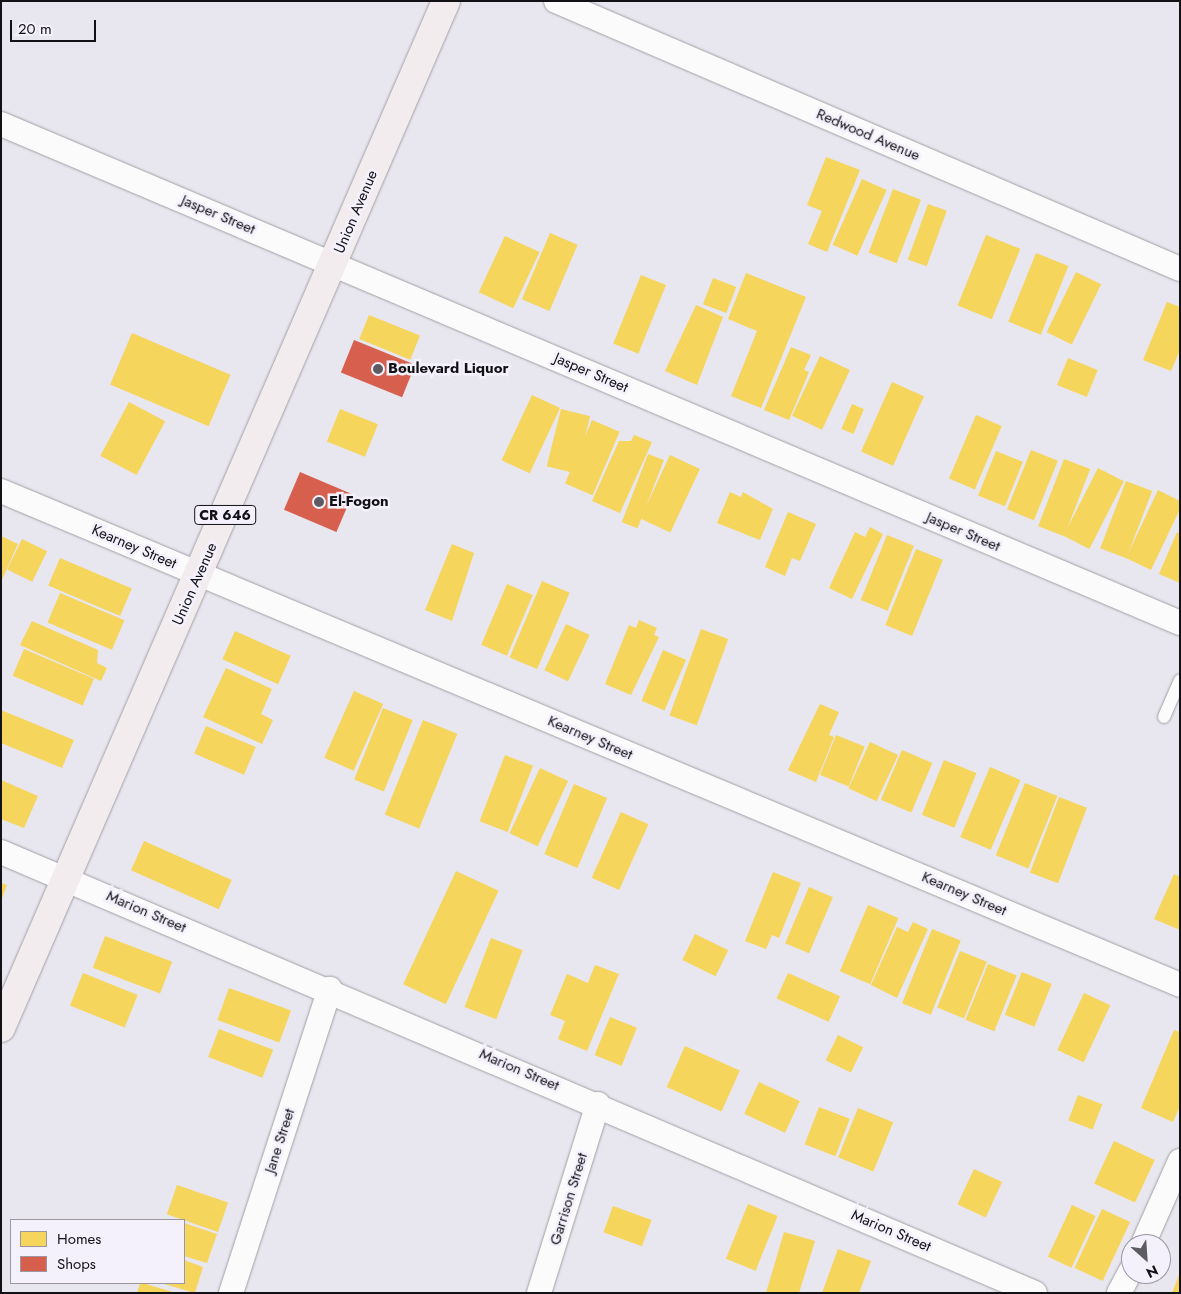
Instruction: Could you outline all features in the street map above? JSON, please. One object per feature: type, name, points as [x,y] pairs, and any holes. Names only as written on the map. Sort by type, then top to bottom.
[{"type":"main road","name":"Union Avenue","points":[[1,1028],[446,1]]},
{"type":"street","name":"Redwood Avenue","points":[[556,1],[1180,269]]},
{"type":"street","name":"Jasper Street","points":[[1,124],[334,263],[1180,623]]},
{"type":"street","name":"Kearney Street","points":[[1,491],[1180,984]]},
{"type":"street","name":"Marion Street","points":[[1,852],[330,989],[1035,1293]]},
{"type":"street","name":"Jane Street","points":[[231,1293],[330,989]]},
{"type":"street","name":"Garrison Street","points":[[539,1293],[598,1104]]},
{"type":"street","points":[[1147,1234],[1180,1161]]},
{"type":"lane","points":[[1164,717],[1180,680]]},
{"type":"building: Homes","points":[[826,157],[860,170],[827,252],[808,244],[822,211],[807,205]]},
{"type":"building: Homes","points":[[862,179],[887,190],[857,256],[833,245]]},
{"type":"building: Homes","points":[[893,189],[921,200],[897,263],[869,252]]},
{"type":"building: Homes","points":[[928,204],[947,211],[927,266],[908,259]]},
{"type":"building: Homes","points":[[550,233],[578,245],[549,311],[522,299]]},
{"type":"building: Homes","points":[[986,235],[1020,249],[992,319],[958,305]]},
{"type":"building: Homes","points":[[505,236],[539,252],[513,308],[479,292]]},
{"type":"building: Homes","points":[[1036,253],[1068,266],[1041,335],[1008,322]]},
{"type":"building: Homes","points":[[1076,272],[1101,284],[1072,344],[1047,332]]},
{"type":"building: Homes","points":[[746,273],[806,297],[761,408],[731,396],[757,331],[728,319]]},
{"type":"building: Homes","points":[[641,275],[666,285],[638,354],[613,344]]},
{"type":"building: Homes","points":[[713,278],[736,287],[726,313],[703,304]]},
{"type":"building: Homes","points":[[1167,302],[1180,307],[1180,350],[1171,371],[1143,360]]},
{"type":"building: Homes","points":[[696,305],[723,317],[697,385],[665,371]]},
{"type":"building: Homes","points":[[369,315],[420,336],[410,360],[359,339]]},
{"type":"building: Homes","points":[[132,333],[230,375],[209,426],[110,385]]},
{"type":"building: Homes","points":[[791,347],[811,355],[804,370],[809,372],[789,420],[764,410]]},
{"type":"building: Homes","points":[[820,356],[850,370],[822,430],[792,416]]},
{"type":"building: Homes","points":[[1068,358],[1098,370],[1087,397],[1057,385]]},
{"type":"building: Homes","points":[[892,382],[924,396],[893,466],[861,451]]},
{"type":"building: Homes","points":[[532,395],[560,408],[530,473],[502,460]]},
{"type":"building: Homes","points":[[129,402],[165,421],[137,475],[100,456]]},
{"type":"building: Homes","points":[[852,404],[864,409],[853,434],[841,429]]},
{"type":"building: Homes","points":[[340,409],[378,424],[365,457],[327,441]]},
{"type":"building: Homes","points":[[561,409],[590,416],[576,474],[547,466]]},
{"type":"building: Homes","points":[[976,415],[1002,426],[975,489],[949,479]]},
{"type":"building: Homes","points":[[592,420],[620,432],[593,495],[565,484]]},
{"type":"building: Homes","points":[[634,435],[652,442],[620,513],[592,501],[619,441],[631,441]]},
{"type":"building: Homes","points":[[1031,450],[1058,461],[1034,520],[1007,509]]},
{"type":"building: Homes","points":[[996,451],[1023,462],[1005,506],[978,496]]},
{"type":"building: Homes","points":[[648,454],[664,460],[638,528],[622,522]]},
{"type":"building: Homes","points":[[670,455],[700,469],[670,532],[640,518]]},
{"type":"building: Homes","points":[[1064,459],[1090,469],[1064,536],[1038,526]]},
{"type":"building: Homes","points":[[1098,468],[1124,481],[1089,549],[1063,536]]},
{"type":"building: Homes","points":[[1126,481],[1152,491],[1126,558],[1100,548]]},
{"type":"building: Homes","points":[[1158,490],[1180,501],[1180,509],[1151,570],[1126,558]]},
{"type":"building: Homes","points":[[730,492],[741,497],[743,492],[773,509],[760,540],[717,523]]},
{"type":"building: Homes","points":[[788,512],[816,524],[800,561],[792,558],[785,576],[765,567]]},
{"type":"building: Homes","points":[[870,527],[883,534],[852,599],[829,588],[855,532],[865,537]]},
{"type":"building: Homes","points":[[1177,532],[1180,534],[1180,583],[1159,574]]},
{"type":"building: Homes","points":[[887,535],[914,546],[888,611],[861,600]]},
{"type":"building: Homes","points":[[1,536],[18,544],[1,582]]},
{"type":"building: Homes","points":[[22,539],[47,551],[32,582],[7,570]]},
{"type":"building: Homes","points":[[452,544],[474,553],[452,621],[425,610]]},
{"type":"building: Homes","points":[[916,549],[943,560],[912,636],[885,625]]},
{"type":"building: Homes","points":[[60,558],[132,588],[120,616],[48,586]]},
{"type":"building: Homes","points":[[542,581],[570,593],[537,669],[510,657]]},
{"type":"building: Homes","points":[[507,584],[533,595],[507,656],[481,645]]},
{"type":"building: Homes","points":[[60,593],[124,620],[112,650],[47,622]]},
{"type":"building: Homes","points":[[639,620],[657,628],[654,635],[659,637],[631,695],[605,684],[629,625],[636,628]]},
{"type":"building: Homes","points":[[32,621],[98,650],[97,663],[107,668],[101,681],[20,645]]},
{"type":"building: Homes","points":[[566,624],[590,635],[568,681],[544,670]]},
{"type":"building: Homes","points":[[701,629],[728,639],[697,725],[670,715]]},
{"type":"building: Homes","points":[[235,631],[291,656],[278,684],[222,659]]},
{"type":"building: Homes","points":[[24,649],[94,679],[83,705],[13,676]]},
{"type":"building: Homes","points":[[663,650],[686,660],[665,710],[642,701]]},
{"type":"building: Homes","points":[[226,668],[272,689],[261,714],[273,720],[262,744],[203,717]]},
{"type":"building: Homes","points":[[354,691],[383,704],[354,771],[324,758]]},
{"type":"building: Homes","points":[[820,704],[839,712],[829,735],[834,737],[816,782],[788,770]]},
{"type":"building: Homes","points":[[383,708],[413,720],[384,791],[354,779]]},
{"type":"building: Homes","points":[[1,710],[74,740],[62,768],[1,743]]},
{"type":"building: Homes","points":[[423,720],[457,734],[419,828],[385,815]]},
{"type":"building: Homes","points":[[206,726],[256,747],[244,775],[194,754]]},
{"type":"building: Homes","points":[[836,735],[865,747],[849,786],[820,775]]},
{"type":"building: Homes","points":[[870,742],[898,755],[877,801],[848,788]]},
{"type":"building: Homes","points":[[902,750],[932,763],[911,813],[881,800]]},
{"type":"building: Homes","points":[[505,755],[533,766],[508,832],[480,821]]},
{"type":"building: Homes","points":[[944,760],[976,773],[954,828],[922,815]]},
{"type":"building: Homes","points":[[990,767],[1020,780],[991,850],[960,837]]},
{"type":"building: Homes","points":[[540,768],[568,781],[538,846],[510,833]]},
{"type":"building: Homes","points":[[1,780],[38,796],[24,828],[1,819]]},
{"type":"building: Homes","points":[[1025,783],[1057,796],[1028,868],[996,855]]},
{"type":"building: Homes","points":[[574,784],[607,798],[577,868],[544,854]]},
{"type":"building: Homes","points":[[1059,797],[1087,808],[1058,883],[1030,873]]},
{"type":"building: Homes","points":[[621,812],[648,824],[619,890],[592,878]]},
{"type":"building: Homes","points":[[144,841],[232,880],[219,909],[131,870]]},
{"type":"building: Homes","points":[[456,871],[499,891],[446,1004],[403,984]]},
{"type":"building: Homes","points":[[773,872],[801,883],[779,938],[772,935],[766,949],[745,941]]},
{"type":"building: Homes","points":[[1174,874],[1180,877],[1180,930],[1154,919]]},
{"type":"building: Homes","points":[[1,883],[7,885],[1,901]]},
{"type":"building: Homes","points":[[809,887],[833,897],[809,953],[785,943]]},
{"type":"building: Homes","points":[[868,905],[898,918],[870,984],[840,971]]},
{"type":"building: Homes","points":[[913,922],[928,929],[897,998],[871,985],[897,927],[908,932]]},
{"type":"building: Homes","points":[[932,929],[961,941],[931,1015],[902,1003]]},
{"type":"building: Homes","points":[[695,934],[728,950],[716,976],[682,960]]},
{"type":"building: Homes","points":[[105,936],[172,962],[160,994],[93,968]]},
{"type":"building: Homes","points":[[491,938],[523,950],[496,1019],[464,1007]]},
{"type":"building: Homes","points":[[960,951],[987,962],[964,1018],[937,1008]]},
{"type":"building: Homes","points":[[988,964],[1017,976],[994,1031],[966,1020]]},
{"type":"building: Homes","points":[[595,965],[619,974],[587,1051],[558,1039],[565,1021],[550,1015],[567,974],[588,983]]},
{"type":"building: Homes","points":[[1022,972],[1052,984],[1034,1027],[1005,1015]]},
{"type":"building: Homes","points":[[83,973],[138,995],[125,1028],[70,1005]]},
{"type":"building: Homes","points":[[788,973],[840,996],[829,1022],[777,999]]},
{"type":"building: Homes","points":[[229,988],[291,1011],[279,1043],[217,1020]]},
{"type":"building: Homes","points":[[1084,993],[1110,1005],[1084,1062],[1057,1050]]},
{"type":"building: Homes","points":[[610,1017],[637,1028],[622,1066],[595,1055]]},
{"type":"building: Homes","points":[[219,1029],[273,1050],[262,1078],[208,1057]]},
{"type":"building: Homes","points":[[1174,1030],[1180,1032],[1180,1106],[1173,1122],[1141,1108]]},
{"type":"building: Homes","points":[[838,1035],[863,1047],[851,1072],[826,1060]]},
{"type":"building: Homes","points":[[685,1046],[740,1070],[722,1112],[667,1087]]},
{"type":"building: Homes","points":[[759,1082],[800,1101],[785,1133],[744,1114]]},
{"type":"building: Homes","points":[[1078,1095],[1102,1104],[1093,1130],[1068,1120]]},
{"type":"building: Homes","points":[[819,1107],[850,1119],[835,1156],[805,1144]]},
{"type":"building: Homes","points":[[858,1108],[893,1122],[873,1171],[838,1157]]},
{"type":"building: Homes","points":[[1114,1141],[1155,1160],[1135,1203],[1094,1184]]},
{"type":"building: Homes","points":[[974,1169],[1002,1182],[986,1217],[958,1204]]},
{"type":"building: Homes","points":[[177,1185],[228,1203],[218,1232],[167,1214]]},
{"type":"building: Homes","points":[[748,1204],[778,1216],[756,1271],[726,1259]]},
{"type":"building: Homes","points":[[1072,1205],[1096,1216],[1071,1268],[1048,1257]]},
{"type":"building: Homes","points":[[613,1206],[652,1220],[642,1246],[603,1232]]},
{"type":"building: Homes","points":[[1102,1209],[1130,1222],[1125,1234],[1121,1234],[1121,1242],[1103,1281],[1075,1268]]},
{"type":"building: Homes","points":[[185,1223],[217,1234],[207,1263],[185,1256]]},
{"type":"building: Homes","points":[[784,1232],[815,1241],[799,1293],[766,1293]]},
{"type":"building: Homes","points":[[838,1249],[871,1261],[859,1293],[822,1293]]},
{"type":"building: Homes","points":[[185,1260],[203,1267],[195,1293],[164,1284],[185,1284]]},
{"type":"building: Homes","points":[[1180,1272],[1180,1293],[1172,1293]]},
{"type":"building: Homes","points":[[140,1284],[146,1284],[176,1293],[137,1293]]},
{"type":"building: Shops","name":"Boulevard Liquor","points":[[354,340],[415,365],[402,397],[341,372]]},
{"type":"building: Shops","name":"El-Fogon","points":[[300,472],[352,494],[336,532],[284,510]]},
{"type":"place","name":"Boulevard Liquor","points":[[378,369]]},
{"type":"place","name":"El-Fogon","points":[[319,502]]}]
